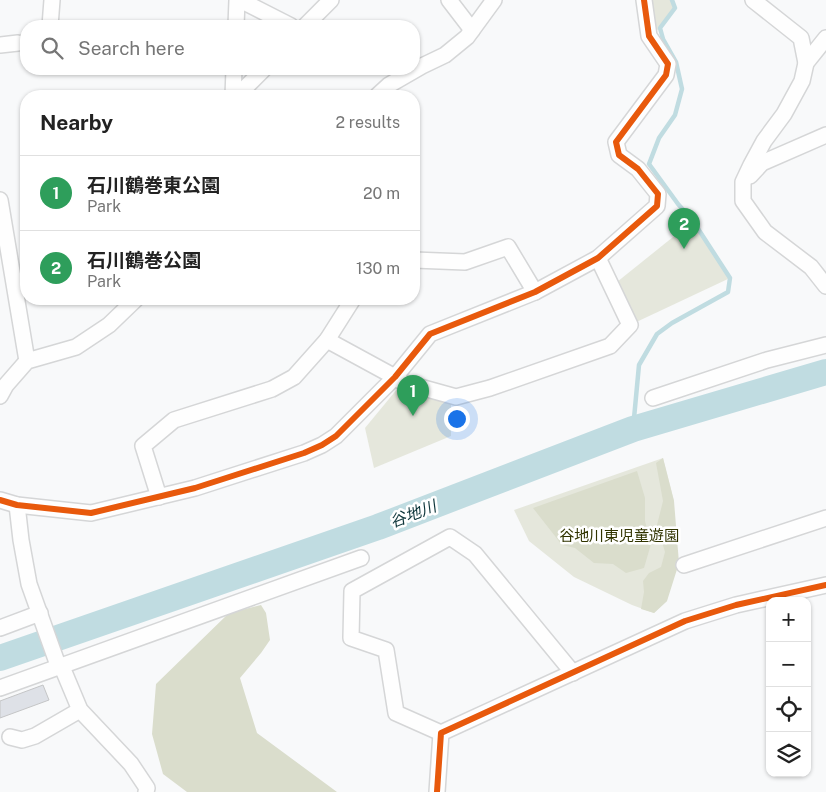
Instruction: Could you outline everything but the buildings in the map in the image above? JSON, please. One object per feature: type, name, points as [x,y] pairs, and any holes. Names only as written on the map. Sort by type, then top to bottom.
[{"type":"street","points":[[50,20],[52,0]]},
{"type":"street","points":[[237,20],[239,0],[279,20]]},
{"type":"street","points":[[311,20],[332,0]]},
{"type":"street","points":[[448,0],[472,30]]},
{"type":"street","points":[[420,68],[445,55],[467,38],[494,0]]},
{"type":"street","points":[[0,500],[17,504],[91,513],[204,485],[322,445],[336,436],[395,377],[430,334],[535,292],[598,258],[657,206],[658,194],[638,169],[619,155],[616,142],[666,75],[668,64],[649,36],[644,0]]},
{"type":"street","points":[[754,0],[801,38],[806,63],[802,81],[784,114],[764,141],[743,182],[743,202],[765,232],[811,267],[826,286]]},
{"type":"street","points":[[806,63],[826,38]]},
{"type":"street","points":[[0,45],[18,43]]},
{"type":"street","points":[[233,90],[234,75]]},
{"type":"street","points":[[243,90],[258,75]]},
{"type":"street","points":[[384,90],[408,75]]},
{"type":"street","points":[[743,182],[762,163],[826,135]]},
{"type":"street","points":[[0,200],[27,361]]},
{"type":"street","points":[[420,260],[465,262],[508,246],[535,292]]},
{"type":"street","points":[[327,340],[405,384],[456,397],[490,388],[610,346],[630,325],[598,258]]},
{"type":"street","points":[[0,396],[6,385],[27,361],[76,347],[109,325],[130,305]]},
{"type":"street","points":[[159,497],[143,446],[174,420],[272,389],[294,377],[327,340],[349,305]]},
{"type":"street","points":[[653,398],[767,360],[826,345]]},
{"type":"street","points":[[17,504],[20,540],[28,575],[60,665],[80,710],[131,764],[148,791]]},
{"type":"street","points":[[684,565],[826,518]]},
{"type":"street","points":[[573,673],[475,554],[450,537],[352,591],[351,638],[386,650],[396,713],[441,733],[573,673],[685,622],[745,603],[826,585]]},
{"type":"street","points":[[0,688],[361,558]]},
{"type":"street","points":[[0,628],[41,614]]},
{"type":"street","points":[[10,737],[22,740],[35,736],[80,710]]},
{"type":"street","points":[[437,792],[441,733]]},
{"type":"green space","points":[[644,0],[672,0],[675,8],[660,28],[649,36]]},
{"type":"green space","points":[[693,221],[730,278],[630,325],[612,286]]},
{"type":"green space","points":[[398,388],[451,403],[451,436],[374,468],[365,428]]},
{"type":"green space","name":"谷地川東児童遊園","points":[[663,458],[674,501],[667,601],[654,613],[632,605],[574,577],[529,541],[514,510]]},
{"type":"green space","points":[[663,458],[674,501],[679,563],[667,601],[654,613],[641,609],[644,592],[643,581],[649,573],[661,567],[665,552],[657,525],[663,501],[656,463]]},
{"type":"green space","points":[[637,471],[645,498],[645,521],[651,544],[644,568],[626,573],[613,564],[594,563],[575,548],[562,545],[533,508]]},
{"type":"green space","points":[[261,605],[266,613],[270,640],[240,678],[257,733],[337,792],[187,792],[163,774],[152,734],[156,684],[229,613]]},
{"type":"waterway","points":[[633,429],[639,365],[657,334],[672,323],[728,292],[730,278],[693,221],[649,164],[659,138],[675,115],[682,89],[676,62],[663,39],[660,28],[675,8],[672,0]]},
{"type":"waterway","name":"谷地川","points":[[0,658],[378,527],[633,429],[826,372]]},
{"type":"cycle path","points":[[0,500],[17,505],[91,513],[195,488],[304,453],[336,436],[395,377],[430,334],[535,292],[598,258],[657,206],[658,194],[638,169],[619,155],[616,142],[666,75],[668,64],[649,36],[644,0]]},
{"type":"cycle path","points":[[437,792],[441,733],[685,621],[736,605],[826,585]]},
{"type":"place","name":"石川鶴巻公園","points":[[684,249]]},
{"type":"place","name":"石川鶴巻東公園","points":[[413,416]]}]
